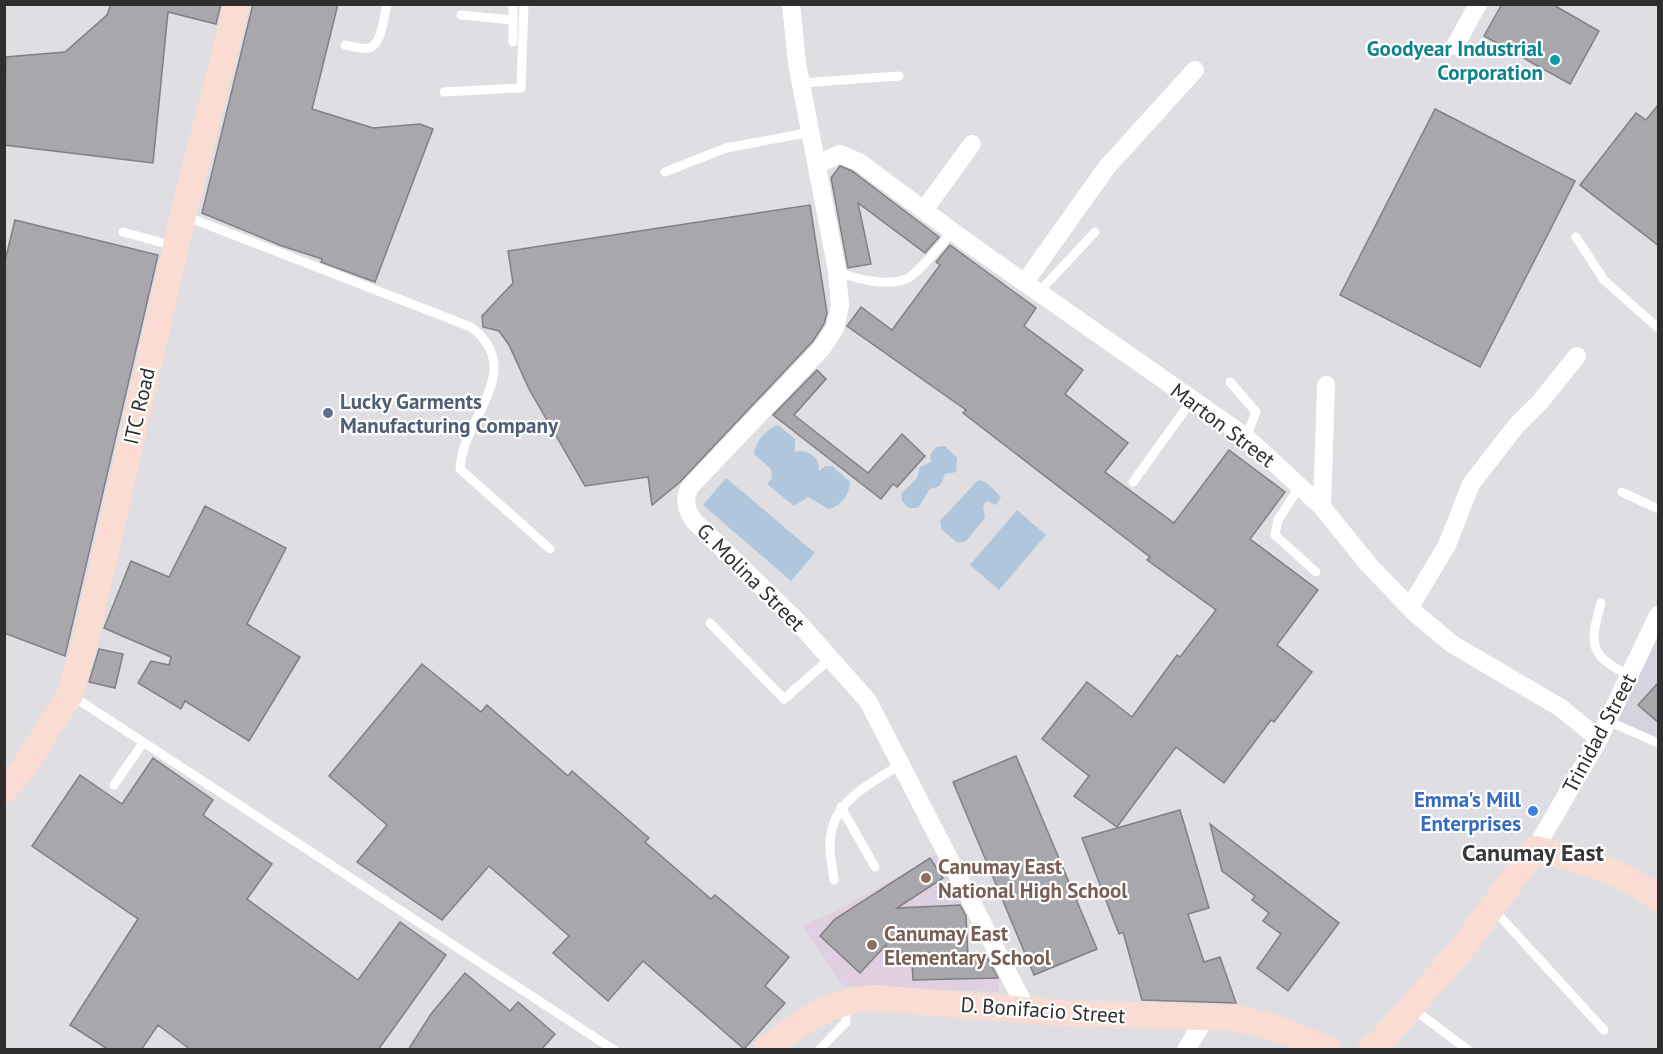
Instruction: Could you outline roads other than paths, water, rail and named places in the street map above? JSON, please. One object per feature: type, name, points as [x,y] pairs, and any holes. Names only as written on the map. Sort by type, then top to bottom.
[{"type":"main road","name":"ITC Road","points":[[4,790],[22,770],[70,695],[86,638],[183,215],[237,4]]},
{"type":"main road","points":[[1374,1049],[1493,909],[1535,849],[1609,870],[1647,890],[1659,900]]},
{"type":"main road","name":"D. Bonifacio Street","points":[[765,1050],[799,1023],[837,1004],[855,999],[876,998],[1027,1010],[1206,1017],[1259,1023],[1330,1050]]},
{"type":"street","name":"G. Molina Street","points":[[791,4],[801,83],[837,271],[840,306],[835,328],[818,353],[689,488],[685,500],[687,511],[694,521],[815,634],[831,658],[868,701],[1027,1010]]},
{"type":"street","points":[[1455,46],[1478,4]]},
{"type":"street","points":[[1032,287],[1107,166],[1195,70]]},
{"type":"street","points":[[924,210],[972,144]]},
{"type":"street","name":"Marton Street","points":[[818,164],[840,154],[848,156],[1246,437],[1322,507],[1369,565],[1410,607],[1452,644],[1561,708],[1599,739]]},
{"type":"street","points":[[1410,607],[1447,545],[1471,484],[1516,426],[1540,402],[1577,356]]},
{"type":"street","points":[[1322,507],[1326,386]]},
{"type":"street","name":"Trinidad Street","points":[[1535,849],[1599,739],[1659,615]]},
{"type":"street","points":[[1186,1050],[1206,1017]]},
{"type":"lane","points":[[345,45],[368,49],[373,46],[378,38],[387,4]]},
{"type":"lane","points":[[513,4],[513,42]]},
{"type":"lane","points":[[444,92],[521,88],[524,4]]},
{"type":"lane","points":[[460,15],[513,20]]},
{"type":"lane","points":[[801,83],[899,76]]},
{"type":"lane","points":[[665,172],[726,148],[811,132]]},
{"type":"lane","points":[[183,215],[471,327],[484,337],[492,349],[495,368],[493,382],[465,443],[460,469],[550,549]]},
{"type":"lane","points":[[837,271],[850,277],[880,282],[907,279],[941,247],[952,231]]},
{"type":"lane","points":[[123,232],[176,247]]},
{"type":"lane","points":[[1032,287],[1095,232]]},
{"type":"lane","points":[[1576,237],[1604,280],[1659,328]]},
{"type":"lane","points":[[1230,382],[1256,412],[1246,437]]},
{"type":"lane","points":[[1133,482],[1192,400]]},
{"type":"lane","points":[[1300,486],[1278,520],[1275,535],[1316,572]]},
{"type":"lane","points":[[1622,492],[1659,510]]},
{"type":"lane","points":[[1600,603],[1594,627],[1595,650],[1600,658],[1630,676]]},
{"type":"lane","points":[[710,623],[784,699],[831,658]]},
{"type":"lane","points":[[70,695],[614,1050]]},
{"type":"lane","points":[[1608,721],[1659,742]]},
{"type":"lane","points":[[114,785],[143,743]]},
{"type":"lane","points":[[834,880],[830,843],[841,807],[901,764]]},
{"type":"lane","points":[[841,807],[875,867]]},
{"type":"lane","points":[[1493,909],[1604,1030]]},
{"type":"lane","points":[[819,1050],[846,1022],[845,1014],[837,1004]]},
{"type":"lane","points":[[1411,1008],[1468,1050]]},
{"type":"water","points":[[778,425],[795,439],[795,452],[809,453],[815,458],[819,471],[826,466],[832,466],[850,482],[846,495],[838,505],[829,509],[808,497],[794,506],[767,484],[772,478],[771,469],[754,454],[756,445],[762,436]]},
{"type":"water","points":[[945,446],[957,458],[956,472],[945,474],[940,485],[930,489],[918,508],[909,508],[902,501],[901,494],[917,478],[920,467],[931,462],[930,455],[936,447]]},
{"type":"water","points":[[726,478],[815,553],[791,581],[703,505]]},
{"type":"water","points":[[978,480],[986,482],[1001,497],[996,505],[987,501],[983,506],[985,518],[966,541],[958,543],[942,530],[940,521]]},
{"type":"water","points":[[1017,510],[1046,535],[999,590],[970,565]]},
{"type":"place","name":"Goodyear Industrial Corporation","points":[[1555,60]]},
{"type":"place","name":"Lucky Garments Manufacturing Company","points":[[328,413]]},
{"type":"place","name":"Emma's Mill Enterprises","points":[[1533,811]]},
{"type":"place","name":"Canumay East National High School","points":[[926,878]]},
{"type":"place","name":"Canumay East Elementary School","points":[[872,945]]},
{"type":"district","name":"Canumay East","points":[[1533,852]]}]
